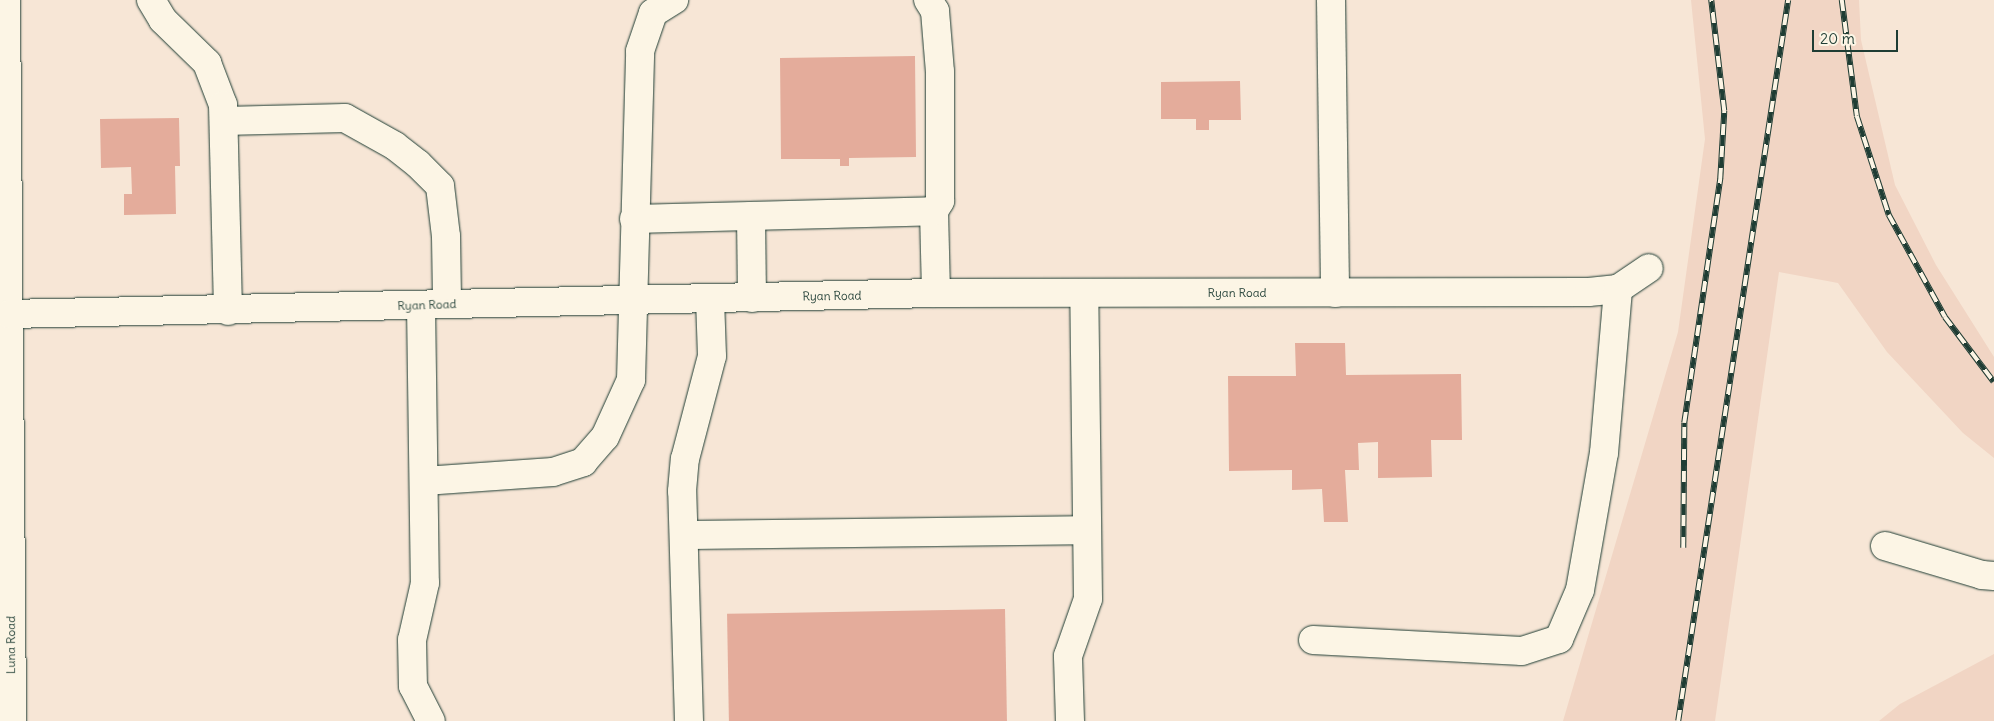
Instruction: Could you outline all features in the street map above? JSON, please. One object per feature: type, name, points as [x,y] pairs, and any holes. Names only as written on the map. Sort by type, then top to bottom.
[{"type":"street","name":"Luna Road","points":[[6,0],[12,721]]},
{"type":"street","points":[[151,0],[163,20],[207,63],[223,105],[228,311]]},
{"type":"street","points":[[424,480],[553,472],[584,462],[605,437],[631,380],[631,300],[640,52],[653,13],[674,0]]},
{"type":"street","points":[[928,0],[935,11],[940,72],[940,201],[934,210],[936,293]]},
{"type":"street","points":[[1331,0],[1335,293]]},
{"type":"street","points":[[224,121],[345,118],[395,146],[418,164],[440,186],[446,236],[434,304],[424,480],[425,583],[412,640],[413,686],[431,721]]},
{"type":"street","points":[[634,219],[934,210]]},
{"type":"street","points":[[751,216],[752,298]]},
{"type":"street","name":"Ryan Road","points":[[9,314],[228,311],[434,304],[710,300],[936,293],[1589,292],[1618,289],[1649,268]]},
{"type":"street","points":[[1313,640],[1522,651],[1559,639],[1580,590],[1604,453],[1618,289]]},
{"type":"street","points":[[1070,721],[1068,656],[1088,598],[1084,293]]},
{"type":"street","points":[[689,721],[684,534],[685,459],[712,356],[710,300]]},
{"type":"street","points":[[684,534],[1087,530]]},
{"type":"street","points":[[1885,546],[1982,575],[1994,576]]},
{"type":"shaded area","points":[[1691,0],[1859,0],[1861,40],[1895,185],[1936,265],[1994,357],[1994,458],[1963,433],[1887,352],[1838,283],[1779,272],[1715,721],[1563,721],[1678,332],[1705,139]]},
{"type":"shaded area","points":[[1994,654],[1994,721],[1879,721],[1900,704]]},
{"type":"building","points":[[915,56],[916,157],[849,158],[849,166],[840,166],[840,159],[781,159],[780,58]]},
{"type":"building","points":[[1240,81],[1241,120],[1209,120],[1209,130],[1196,130],[1196,119],[1161,119],[1161,82]]},
{"type":"building","points":[[179,118],[180,166],[175,166],[176,214],[124,215],[124,194],[132,194],[131,167],[101,168],[100,119]]},
{"type":"building","points":[[1295,343],[1345,343],[1346,375],[1461,374],[1462,440],[1431,440],[1432,477],[1378,478],[1378,442],[1358,443],[1359,470],[1345,470],[1348,522],[1324,522],[1322,489],[1292,490],[1292,470],[1229,471],[1228,376],[1296,376]]},
{"type":"building","points":[[1005,609],[1007,721],[729,721],[727,614]]},
{"type":"railway","points":[[1683,548],[1684,423],[1720,179],[1724,111],[1711,0]]},
{"type":"railway","points":[[1678,721],[1788,0]]},
{"type":"railway","points":[[1842,0],[1857,116],[1889,215],[1945,317],[1994,382]]}]
